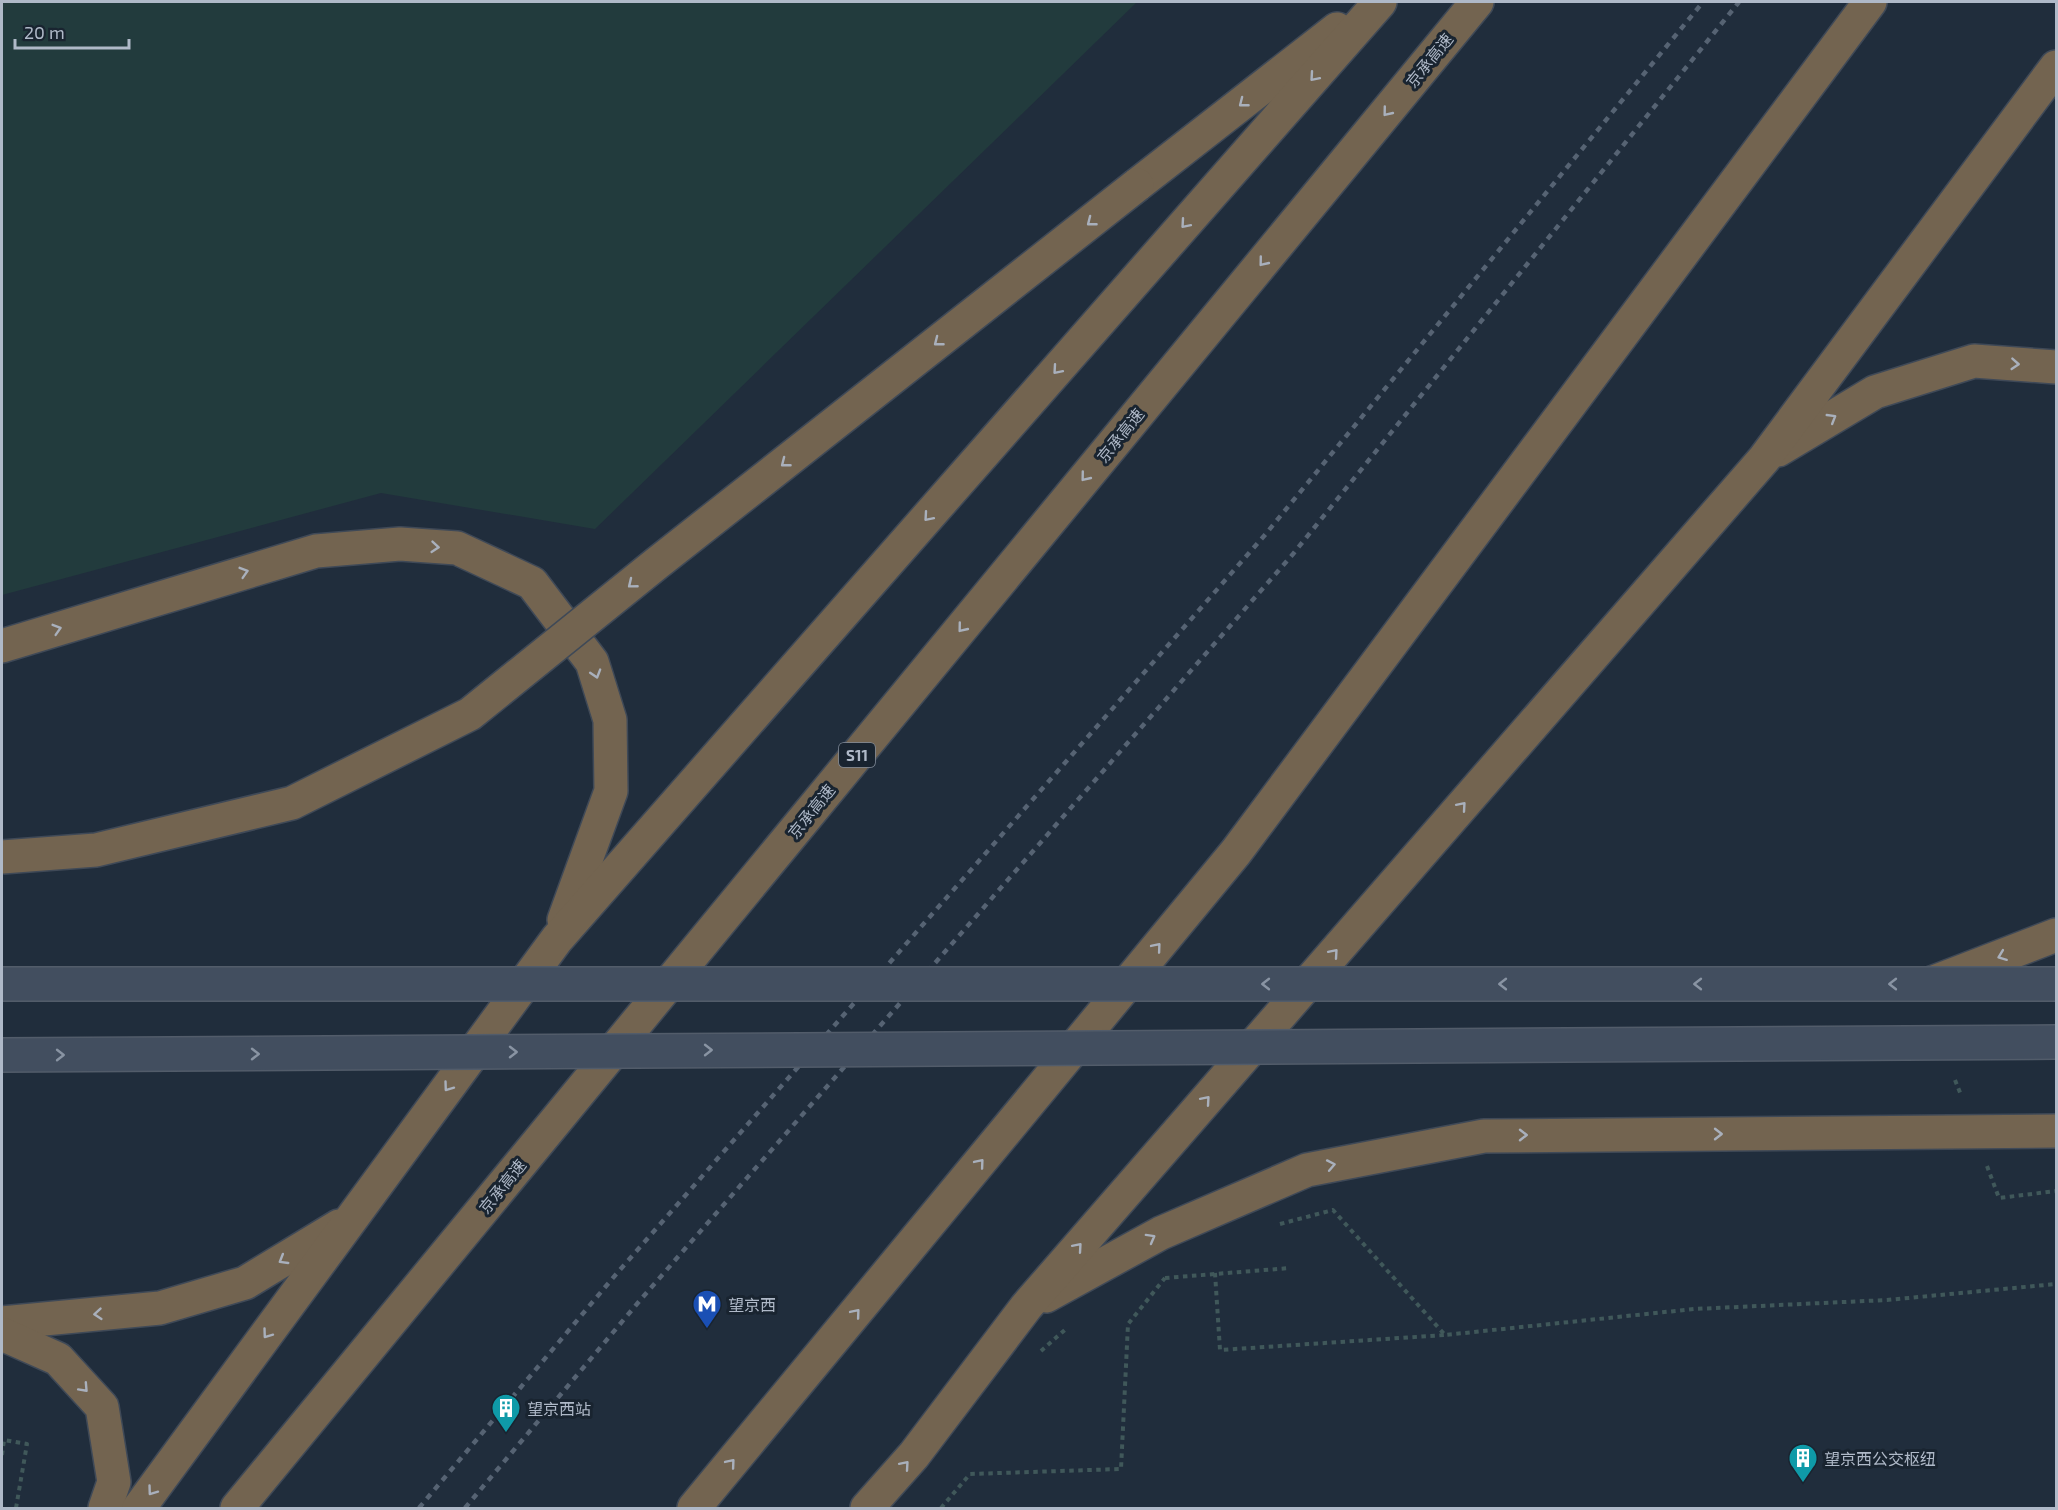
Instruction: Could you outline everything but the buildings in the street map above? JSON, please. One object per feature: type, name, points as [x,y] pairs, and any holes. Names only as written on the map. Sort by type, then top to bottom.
[{"type":"highway","points":[[2,857],[96,850],[292,803],[470,714],[665,557],[1371,2]]},
{"type":"highway","points":[[139,1509],[557,939],[1380,2]]},
{"type":"highway","name":"京承高速","points":[[237,1509],[1477,2]]},
{"type":"highway","points":[[694,1509],[1236,852],[1870,2]]},
{"type":"highway","points":[[867,1509],[914,1455],[1026,1307],[1764,459],[2056,67]]},
{"type":"highway","points":[[1764,459],[1875,392],[1974,362],[2056,367]]},
{"type":"highway","points":[[2,646],[316,550],[400,544],[457,549],[532,583],[592,662],[610,720],[611,791],[557,939]]},
{"type":"highway","points":[[1929,984],[2056,935]]},
{"type":"highway","points":[[1026,1307],[1161,1233],[1307,1170],[1484,1136],[2056,1131]]},
{"type":"highway","points":[[2,1323],[160,1308],[245,1283],[351,1219]]},
{"type":"highway","points":[[2,1334],[58,1359],[102,1407],[114,1482],[105,1509]]},
{"type":"main road","points":[[2,984],[2056,984]]},
{"type":"main road","points":[[2,1055],[2056,1041]]},
{"type":"path","points":[[1984,1157],[1999,1198],[2056,1191]]},
{"type":"path","points":[[1278,1224],[1334,1210],[1445,1335]]},
{"type":"path","points":[[941,1509],[970,1474],[1121,1469],[1128,1324],[1165,1278],[1290,1268]]},
{"type":"path","points":[[1215,1273],[1220,1350],[1445,1335],[1694,1309],[1887,1300],[2056,1284]]},
{"type":"path","points":[[1034,1359],[1075,1321]]},
{"type":"path","points":[[2,1455],[4,1440],[27,1444],[16,1509]]},
{"type":"green space","points":[[2,2],[1137,2],[595,529],[381,493],[2,595]]},
{"type":"railway","points":[[419,1508],[612,1279],[1264,536],[1703,2]]},
{"type":"railway","points":[[465,1508],[642,1298],[1293,554],[1739,2]]},
{"type":"place","name":"望京西","points":[[707,1330]]},
{"type":"place","name":"望京西站","points":[[506,1434]]},
{"type":"place","name":"望京西公交枢纽","points":[[1803,1484]]}]
